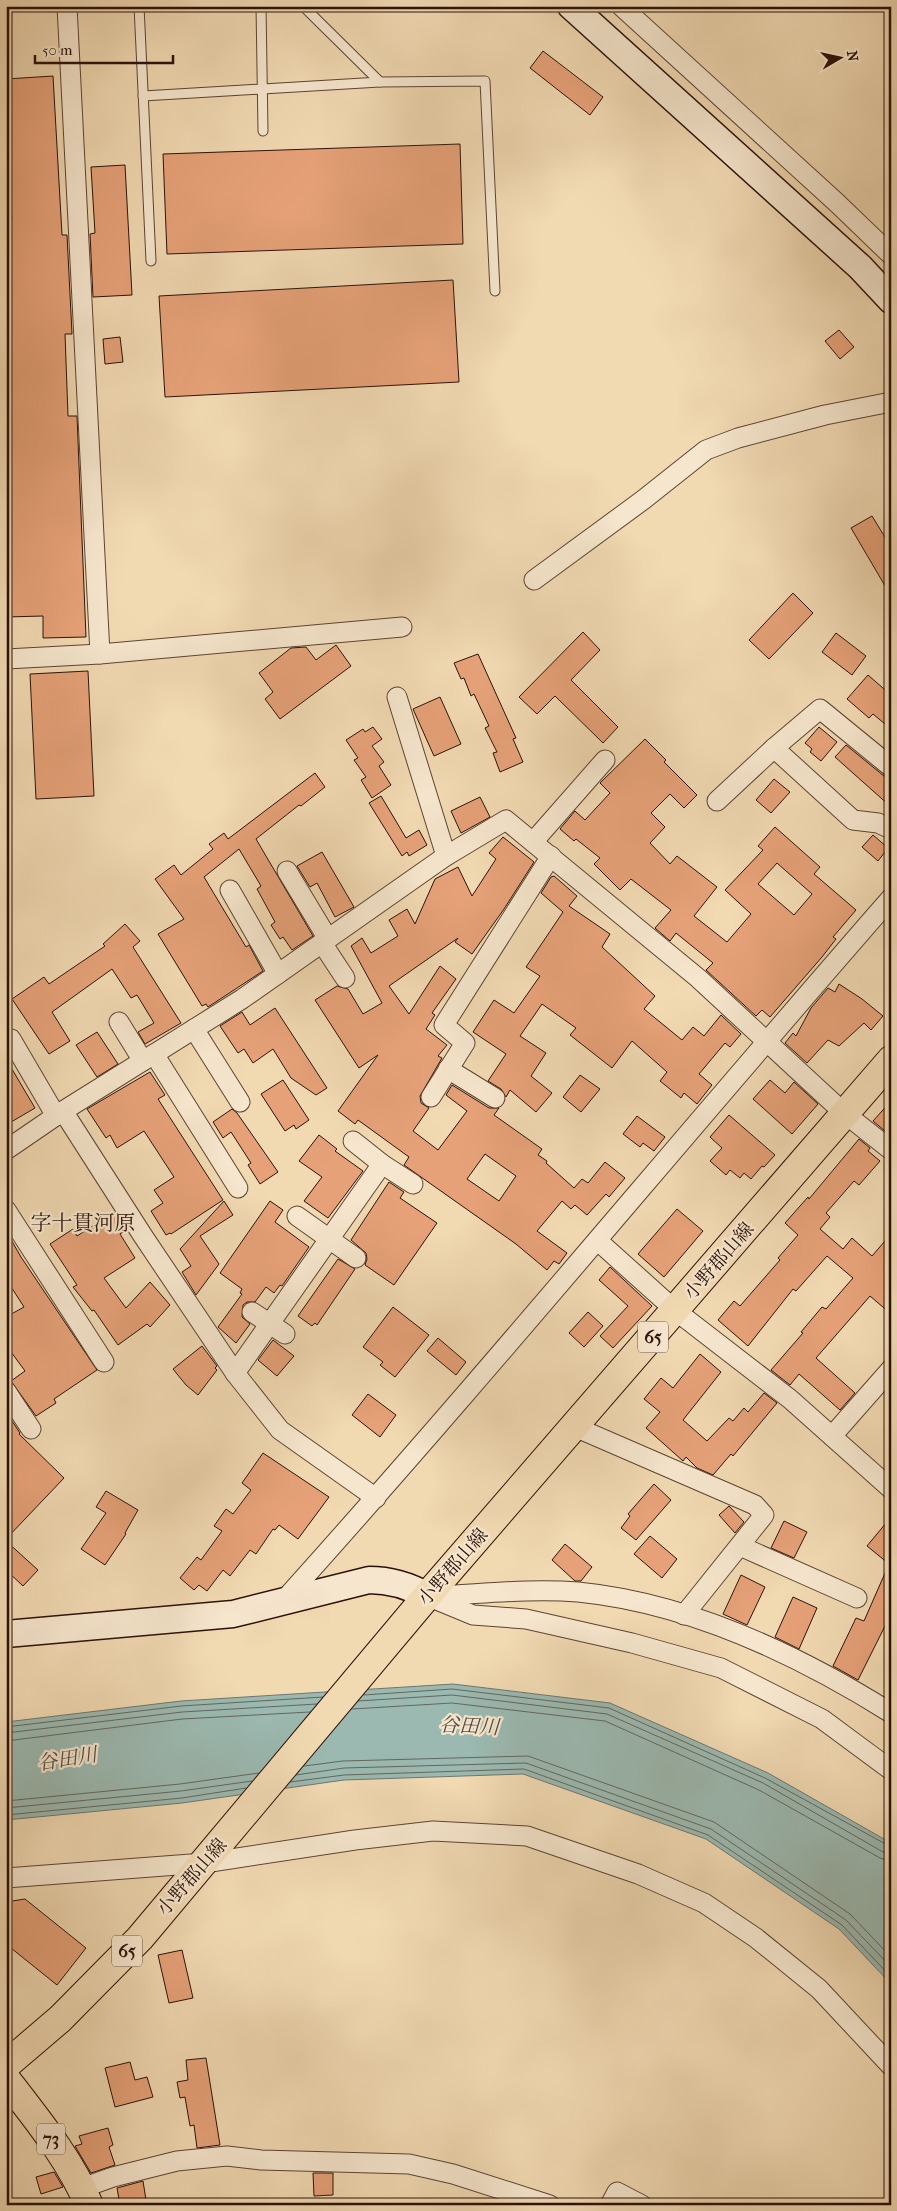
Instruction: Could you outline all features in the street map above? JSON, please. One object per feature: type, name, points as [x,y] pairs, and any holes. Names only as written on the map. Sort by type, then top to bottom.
[{"type":"main road","name":"小野郡山線","points":[[6,2065],[60,2020],[140,1938],[420,1605],[891,1060]]},
{"type":"main road","name":"73","points":[[6,2079],[52,2140],[85,2196]]},
{"type":"street","points":[[67,6],[100,654]]},
{"type":"street","points":[[571,6],[860,267],[891,300]]},
{"type":"street","points":[[621,6],[837,203],[891,255]]},
{"type":"street","points":[[534,580],[643,500],[706,450],[738,438],[826,415],[891,402]]},
{"type":"street","points":[[6,659],[100,654],[402,627]]},
{"type":"street","points":[[397,697],[446,856]]},
{"type":"street","points":[[717,801],[774,748],[820,709],[891,767]]},
{"type":"street","points":[[774,748],[853,820],[878,823],[891,829]]},
{"type":"street","points":[[533,842],[605,760]]},
{"type":"street","points":[[6,1150],[148,1057],[242,999],[446,856],[506,820],[698,978],[844,1113],[891,1150]]},
{"type":"street","points":[[430,1097],[465,1043],[444,1025],[551,856]]},
{"type":"street","points":[[287,871],[345,978]]},
{"type":"street","points":[[230,890],[278,974]]},
{"type":"street","points":[[284,1600],[376,1498],[598,1241],[766,1040],[891,898]]},
{"type":"street","points":[[118,1022],[148,1057],[238,1188]]},
{"type":"street","points":[[194,1029],[240,1102]]},
{"type":"street","points":[[11,1039],[235,1373],[280,1430],[376,1498]]},
{"type":"street","points":[[448,1069],[495,1098]]},
{"type":"street","points":[[353,1141],[382,1164],[413,1184]]},
{"type":"street","points":[[235,1373],[277,1329],[330,1238],[382,1164]]},
{"type":"street","points":[[6,1210],[104,1362]]},
{"type":"street","points":[[297,1216],[356,1258]]},
{"type":"street","points":[[598,1241],[676,1311],[790,1399],[891,1489]]},
{"type":"street","points":[[252,1312],[277,1329]]},
{"type":"street","points":[[832,1436],[891,1370]]},
{"type":"street","points":[[6,1391],[31,1429]]},
{"type":"street","points":[[575,1427],[755,1506],[764,1515],[684,1615]]},
{"type":"street","points":[[740,1546],[857,1598]]},
{"type":"street","points":[[6,1634],[233,1614],[369,1580],[386,1580],[406,1585],[420,1605],[473,1615],[526,1619],[632,1643],[721,1668],[822,1719],[891,1770]]},
{"type":"street","points":[[420,1605],[527,1590],[577,1592],[624,1598],[684,1615],[750,1638],[817,1670],[891,1713]]},
{"type":"street","points":[[6,1878],[204,1863],[355,1840],[434,1831],[528,1836],[638,1874],[704,1903],[756,1938],[819,1989],[891,2066]]},
{"type":"street","points":[[85,2196],[113,2177],[177,2161],[228,2156],[261,2160],[409,2164],[453,2174],[550,2205]]},
{"type":"street","points":[[610,2205],[617,2192],[642,2205]]},
{"type":"lane","points":[[139,6],[151,261]]},
{"type":"lane","points":[[261,6],[263,131]]},
{"type":"lane","points":[[303,6],[380,82]]},
{"type":"lane","points":[[144,96],[380,82],[485,81],[495,291]]},
{"type":"water","name":"谷田川","points":[[453,1684],[610,1703],[768,1773],[891,1843],[891,1984],[839,1929],[706,1839],[523,1774],[344,1780],[182,1803],[6,1820],[6,1722],[181,1701]]},
{"type":"building","points":[[543,51],[603,97],[590,115],[530,68]]},
{"type":"building","points":[[53,76],[62,235],[67,235],[72,334],[65,334],[68,416],[77,416],[86,637],[43,638],[43,616],[6,617],[6,220],[12,220],[6,143],[6,79]]},
{"type":"building","points":[[460,144],[463,244],[167,254],[163,154]]},
{"type":"building","points":[[125,165],[132,295],[93,297],[90,234],[95,233],[91,167]]},
{"type":"building","points":[[453,280],[459,382],[165,397],[159,296]]},
{"type":"building","points":[[839,330],[854,347],[840,359],[825,341]]},
{"type":"building","points":[[120,337],[123,362],[105,364],[103,339]]},
{"type":"building","points":[[872,516],[891,547],[891,596],[851,528]]},
{"type":"building","points":[[793,593],[813,613],[769,659],[749,640]]},
{"type":"building","points":[[583,632],[600,650],[571,680],[618,727],[603,743],[555,696],[537,714],[519,697]]},
{"type":"building","points":[[836,633],[866,656],[852,675],[822,652]]},
{"type":"building","points":[[336,645],[351,666],[280,719],[265,699],[273,692],[259,673],[291,648],[306,647],[316,660]]},
{"type":"building","points":[[478,654],[516,738],[513,739],[523,762],[500,772],[493,753],[497,752],[485,728],[489,726],[474,694],[471,696],[464,678],[461,679],[454,663]]},
{"type":"building","points":[[88,671],[94,796],[36,799],[30,674]]},
{"type":"building","points":[[868,675],[891,695],[891,729],[873,714],[869,718],[847,699]]},
{"type":"building","points":[[440,697],[461,744],[434,756],[413,709]]},
{"type":"building","points":[[373,727],[382,739],[372,746],[384,762],[379,766],[391,785],[372,798],[361,780],[366,777],[354,760],[358,758],[346,740],[363,729],[365,732]]},
{"type":"building","points":[[819,727],[837,742],[821,761],[810,752],[812,749],[805,743]]},
{"type":"building","points":[[645,739],[666,760],[664,762],[697,795],[684,808],[670,794],[651,813],[665,827],[650,843],[670,864],[677,856],[717,887],[694,916],[727,942],[751,914],[725,890],[763,850],[758,846],[775,827],[820,867],[814,874],[856,910],[833,937],[836,939],[822,957],[770,1017],[762,1010],[756,1016],[706,970],[713,963],[676,933],[670,941],[655,928],[671,910],[631,879],[620,890],[594,864],[600,858],[560,829],[575,811],[585,820],[610,793],[600,783]],"holes":[[[777,863],[812,894],[794,915],[758,884]]]},
{"type":"building","points":[[846,745],[884,776],[891,778],[891,807],[835,757]]},
{"type":"building","points":[[315,773],[325,787],[256,839],[313,936],[292,950],[283,937],[280,939],[271,925],[275,922],[257,889],[261,886],[239,849],[204,877],[246,947],[249,945],[263,971],[208,1007],[206,1004],[202,1006],[158,934],[184,919],[155,879],[174,865],[181,875],[213,849],[209,844],[224,833],[228,839]]},
{"type":"building","points":[[774,779],[790,792],[771,813],[756,800]]},
{"type":"building","points":[[381,796],[406,838],[419,830],[427,845],[409,856],[407,852],[402,856],[369,803]]},
{"type":"building","points":[[480,797],[490,817],[461,833],[451,811]]},
{"type":"building","points":[[873,835],[888,848],[878,861],[862,847]]},
{"type":"building","points":[[503,837],[534,862],[472,954],[455,942],[458,938],[389,986],[409,1014],[440,966],[456,979],[432,1013],[435,1015],[426,1029],[447,1045],[438,1056],[442,1058],[420,1096],[421,1103],[429,1108],[413,1131],[438,1150],[467,1111],[446,1095],[452,1085],[489,1108],[499,1108],[494,1115],[542,1149],[538,1155],[547,1161],[546,1163],[574,1188],[582,1179],[588,1183],[605,1162],[625,1178],[609,1197],[606,1194],[587,1215],[575,1205],[571,1209],[562,1201],[537,1231],[567,1253],[559,1264],[554,1261],[547,1270],[516,1244],[404,1165],[409,1157],[358,1120],[355,1124],[338,1111],[378,1055],[359,1068],[315,1000],[337,986],[348,989],[363,1014],[382,1003],[351,946],[362,938],[371,953],[398,936],[389,920],[407,909],[415,924],[435,879],[458,867],[472,896],[496,859],[489,853]],"holes":[[[485,1154],[516,1176],[499,1201],[467,1179]]]},
{"type":"building","points":[[322,852],[354,907],[335,917],[317,883],[310,887],[297,866]]},
{"type":"building","points":[[554,876],[577,896],[569,906],[610,934],[602,947],[655,996],[644,1009],[682,1040],[693,1027],[704,1036],[721,1015],[741,1034],[730,1047],[725,1043],[699,1074],[712,1085],[697,1104],[684,1093],[681,1098],[660,1081],[667,1072],[632,1041],[612,1068],[570,1035],[576,1028],[542,1004],[520,1036],[546,1053],[531,1076],[552,1093],[536,1112],[510,1090],[506,1097],[501,1089],[488,1081],[506,1054],[473,1032],[494,1000],[514,1013],[540,976],[526,967],[563,912],[541,893],[551,877]]},
{"type":"building","points":[[125,924],[140,941],[133,947],[181,1023],[145,1044],[138,1032],[154,1023],[137,995],[131,998],[112,969],[52,1012],[70,1041],[49,1054],[12,999],[44,977],[49,984],[105,946],[103,944]]},
{"type":"building","points":[[839,984],[883,1016],[871,1030],[864,1023],[839,1046],[828,1040],[807,1063],[785,1043],[793,1033],[796,1036],[811,1008],[828,988],[835,992]]},
{"type":"building","points":[[275,1008],[327,1088],[316,1095],[291,1078],[273,1049],[253,1063],[244,1049],[238,1053],[220,1026],[242,1012],[250,1025]]},
{"type":"building","points":[[97,1032],[118,1064],[97,1077],[76,1045]]},
{"type":"building","points":[[6,1059],[35,1108],[6,1125]]},
{"type":"building","points":[[150,1072],[165,1095],[158,1099],[223,1200],[171,1234],[166,1235],[151,1211],[163,1203],[154,1190],[174,1177],[144,1131],[117,1148],[110,1135],[106,1138],[87,1109]]},
{"type":"building","points":[[580,1075],[600,1089],[581,1112],[563,1097]]},
{"type":"building","points":[[283,1080],[309,1120],[296,1129],[294,1125],[285,1131],[261,1094]]},
{"type":"building","points":[[770,1080],[785,1093],[794,1082],[818,1104],[792,1134],[753,1099]]},
{"type":"building","points":[[891,1101],[891,1124],[885,1131],[873,1121]]},
{"type":"building","points":[[232,1109],[237,1113],[278,1172],[260,1184],[248,1165],[251,1163],[231,1132],[223,1138],[213,1122]]},
{"type":"building","points":[[729,1115],[775,1155],[751,1179],[744,1173],[740,1178],[730,1170],[726,1175],[710,1161],[722,1148],[710,1137]]},
{"type":"building","points":[[637,1116],[665,1137],[654,1151],[643,1143],[640,1147],[623,1134]]},
{"type":"building","points":[[319,1135],[337,1149],[335,1151],[363,1171],[328,1218],[304,1201],[322,1177],[299,1161]]},
{"type":"building","points":[[859,1139],[870,1148],[868,1151],[880,1161],[859,1185],[854,1181],[826,1213],[830,1217],[820,1229],[843,1249],[852,1238],[872,1256],[891,1234],[891,1314],[870,1296],[816,1358],[855,1393],[840,1410],[799,1374],[790,1385],[771,1370],[803,1333],[801,1332],[822,1307],[826,1309],[853,1278],[827,1256],[796,1291],[793,1289],[748,1346],[718,1320],[734,1301],[740,1306],[780,1260],[778,1258],[798,1235],[785,1223],[808,1197],[809,1199]]},
{"type":"building","points":[[389,1182],[404,1192],[400,1198],[437,1223],[394,1285],[365,1265],[366,1253],[351,1240]]},
{"type":"building","points":[[224,1201],[233,1215],[200,1236],[219,1264],[196,1295],[182,1272],[191,1266],[180,1249]]},
{"type":"building","points":[[270,1201],[283,1210],[275,1222],[309,1247],[282,1286],[280,1285],[274,1293],[266,1287],[255,1302],[247,1302],[243,1305],[242,1317],[250,1324],[236,1343],[218,1327],[242,1294],[240,1293],[242,1289],[220,1273]]},
{"type":"building","points":[[677,1209],[703,1231],[664,1277],[638,1254]]},
{"type":"building","points":[[114,1212],[126,1230],[120,1234],[135,1258],[104,1278],[126,1308],[150,1282],[170,1305],[150,1327],[147,1324],[118,1345],[94,1310],[92,1311],[73,1287],[77,1285],[50,1244],[73,1229],[77,1236]]},
{"type":"building","points":[[6,1231],[21,1257],[97,1370],[54,1399],[56,1403],[36,1416],[11,1381],[25,1371],[6,1345],[6,1317],[24,1307],[6,1279]]},
{"type":"building","points":[[338,1259],[355,1269],[317,1325],[315,1323],[312,1326],[298,1316]]},
{"type":"building","points":[[610,1267],[652,1306],[613,1348],[600,1336],[628,1306],[599,1280]]},
{"type":"building","points":[[393,1307],[429,1335],[395,1377],[380,1365],[383,1362],[363,1347]]},
{"type":"building","points":[[588,1312],[603,1326],[584,1347],[569,1333]]},
{"type":"building","points":[[438,1338],[466,1362],[456,1375],[427,1351]]},
{"type":"building","points":[[273,1340],[294,1356],[277,1376],[258,1360]]},
{"type":"building","points":[[202,1346],[217,1366],[215,1368],[217,1370],[198,1395],[186,1385],[173,1369]]},
{"type":"building","points":[[700,1354],[721,1372],[683,1420],[707,1441],[729,1418],[733,1421],[744,1408],[748,1412],[764,1393],[777,1403],[733,1456],[731,1454],[713,1475],[697,1468],[686,1457],[683,1461],[646,1428],[660,1412],[644,1399],[661,1378],[673,1388]]},
{"type":"building","points":[[368,1394],[396,1415],[380,1437],[352,1415]]},
{"type":"building","points":[[6,1412],[19,1434],[64,1478],[6,1539]]},
{"type":"building","points":[[263,1453],[329,1497],[298,1539],[279,1525],[275,1530],[273,1529],[256,1554],[250,1550],[230,1576],[223,1570],[207,1591],[199,1585],[194,1590],[180,1578],[197,1557],[201,1560],[222,1531],[214,1526],[226,1509],[233,1514],[251,1490],[242,1483]]},
{"type":"building","points":[[654,1484],[671,1500],[636,1540],[621,1528],[630,1516],[628,1514]]},
{"type":"building","points":[[106,1491],[138,1510],[126,1534],[105,1565],[81,1549],[106,1513],[96,1507]]},
{"type":"building","points":[[729,1506],[744,1522],[735,1533],[719,1515]]},
{"type":"building","points":[[891,1517],[891,1614],[858,1680],[833,1666],[856,1618],[864,1621],[889,1564],[867,1546]]},
{"type":"building","points":[[784,1521],[807,1532],[794,1558],[771,1548]]},
{"type":"building","points":[[650,1536],[677,1559],[662,1578],[634,1554]]},
{"type":"building","points":[[6,1541],[38,1570],[23,1586],[6,1570]]},
{"type":"building","points":[[565,1544],[592,1567],[581,1581],[575,1581],[552,1560]]},
{"type":"building","points":[[741,1575],[765,1587],[747,1625],[723,1614]]},
{"type":"building","points":[[793,1597],[817,1608],[799,1649],[775,1637]]},
{"type":"building","points":[[25,1899],[86,1948],[57,1985],[6,1944],[6,1902]]},
{"type":"building","points":[[182,1950],[193,1998],[169,2003],[158,1955]]},
{"type":"building","points":[[206,2058],[220,2145],[197,2148],[194,2125],[190,2126],[185,2097],[180,2098],[177,2082],[188,2080],[186,2060]]},
{"type":"building","points":[[130,2062],[135,2080],[147,2077],[153,2097],[115,2107],[105,2068]]},
{"type":"building","points":[[108,2128],[113,2145],[109,2147],[115,2165],[91,2173],[75,2146],[82,2144],[79,2136]]},
{"type":"building","points":[[54,2172],[63,2187],[41,2194],[36,2177]]},
{"type":"building","points":[[313,2173],[333,2173],[333,2195],[314,2196]]},
{"type":"building","points":[[143,2181],[146,2200],[120,2205],[117,2188]]},
{"type":"district","name":"字十貫河原","points":[[83,1223]]}]
